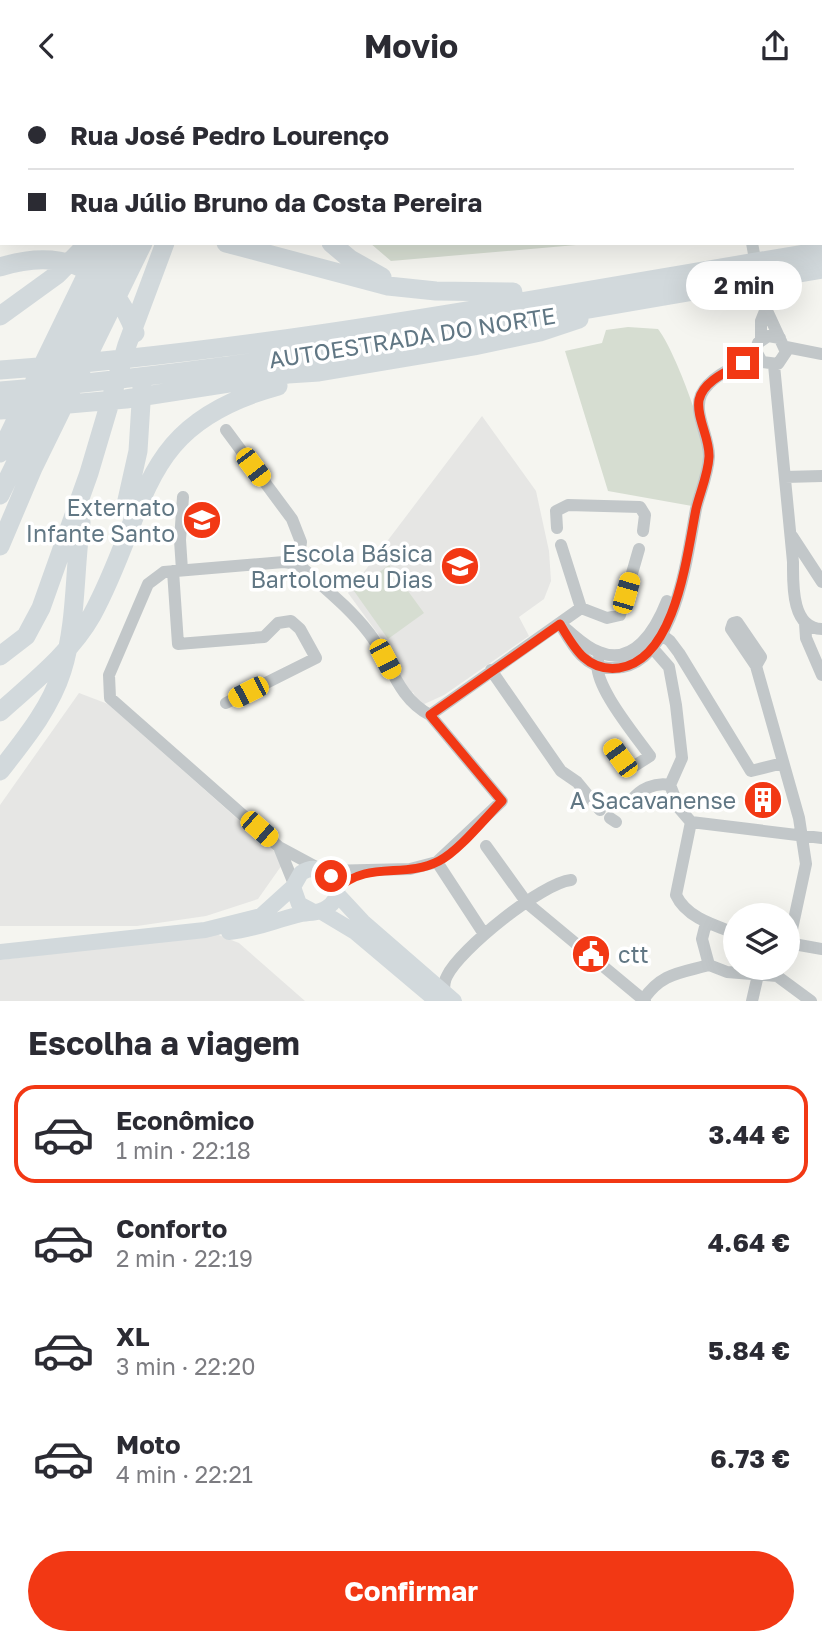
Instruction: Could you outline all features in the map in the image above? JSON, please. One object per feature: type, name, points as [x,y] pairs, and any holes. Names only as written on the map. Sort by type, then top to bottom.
[{"type":"highway","points":[[0,316],[34,293],[86,245]]},
{"type":"highway","points":[[0,453],[101,245]]},
{"type":"highway","points":[[0,495],[122,245]]},
{"type":"highway","points":[[0,546],[20,494],[142,245]]},
{"type":"highway","points":[[0,656],[19,643],[35,623],[89,473],[127,345],[164,245]]},
{"type":"highway","points":[[234,245],[408,289],[570,292]]},
{"type":"highway","points":[[334,245],[365,268],[408,289]]},
{"type":"highway","name":"AUTOESTRADA DO NORTE","points":[[0,370],[160,354],[822,251]]},
{"type":"highway","points":[[0,267],[31,259],[48,259],[83,268],[111,291],[135,331],[142,361],[140,435],[110,575]]},
{"type":"highway","name":"AUTOESTRADA DO NORTE","points":[[0,391],[130,379],[158,386],[290,358],[822,269]]},
{"type":"highway","points":[[0,410],[127,399],[158,386],[319,372],[540,332],[566,324],[606,305]]},
{"type":"highway","points":[[0,712],[54,663],[81,631],[110,575],[151,475],[179,438],[197,422],[240,399],[319,372]]},
{"type":"highway","points":[[0,771],[34,725],[53,693],[66,656],[89,473]]},
{"type":"main road","points":[[205,930],[261,916],[294,886],[306,870],[322,869],[353,914],[435,997]]},
{"type":"main road","points":[[294,886],[299,904],[355,932],[435,997]]},
{"type":"main road","points":[[0,952],[205,930],[250,930],[328,908],[337,891]]},
{"type":"street","points":[[764,307],[783,343],[785,357],[774,365],[766,364],[757,356],[761,339],[761,321],[764,307]]},
{"type":"street","points":[[761,339],[768,336],[822,354]]},
{"type":"street","points":[[560,624],[582,657],[596,666],[629,666],[650,644],[658,632],[694,531],[709,456],[699,408],[700,397],[717,377],[757,356]]},
{"type":"street","points":[[774,365],[793,572],[791,578],[806,638],[822,675]]},
{"type":"street","points":[[226,430],[292,519],[301,542],[298,565]]},
{"type":"street","points":[[785,477],[822,476]]},
{"type":"street","points":[[183,497],[177,570],[178,645],[264,637],[278,623],[291,621],[300,629],[323,671]]},
{"type":"street","points":[[557,528],[556,510],[561,506],[640,507],[645,515],[643,531]]},
{"type":"street","points":[[789,529],[822,582]]},
{"type":"street","points":[[561,545],[582,608],[607,618],[620,615],[639,549]]},
{"type":"street","points":[[284,562],[298,565],[371,635],[404,696],[416,708],[430,715],[502,801],[437,862],[410,869],[322,869],[279,847],[116,706],[108,694],[109,675],[150,581],[160,573],[284,562]]},
{"type":"street","points":[[793,572],[802,565],[811,568]]},
{"type":"street","points":[[430,715],[582,608]]},
{"type":"street","points":[[804,623],[822,629]]},
{"type":"street","points":[[560,624],[600,653],[623,654],[650,644]]},
{"type":"street","points":[[658,632],[679,653],[751,771],[783,764]]},
{"type":"street","points":[[631,801],[637,792],[646,788],[670,785],[680,770],[682,750],[671,673],[650,644]]},
{"type":"street","points":[[600,653],[596,666],[609,698],[650,756],[628,770],[611,747]]},
{"type":"street","points":[[226,703],[316,658]]},
{"type":"street","points":[[756,666],[802,835],[806,864],[797,903]]},
{"type":"street","points":[[491,670],[561,771],[577,782],[609,817]]},
{"type":"street","points":[[670,785],[679,808],[691,823],[822,838]]},
{"type":"street","points":[[691,823],[676,895],[682,906],[706,923],[723,929]]},
{"type":"street","points":[[486,846],[527,903],[644,1000],[654,983],[663,978],[709,965],[723,970]]},
{"type":"street","points":[[279,847],[294,886]]},
{"type":"street","points":[[437,862],[484,933]]},
{"type":"street","points":[[337,891],[365,871]]},
{"type":"street","points":[[435,997],[447,975],[484,933],[559,883],[571,880]]},
{"type":"street","points":[[706,923],[702,939],[709,965]]},
{"type":"street","points":[[800,945],[822,948]]},
{"type":"street","points":[[752,1001],[757,980]]},
{"type":"street","points":[[784,980],[811,1001]]},
{"type":"shaded area","points":[[372,245],[576,245],[391,261]]},
{"type":"shaded area","points":[[628,327],[658,329],[688,392],[700,430],[705,458],[692,506],[608,491],[565,351],[602,343],[606,330]]},
{"type":"shaded area","name":"Escola Básica Bartolomeu Dias","points":[[482,416],[536,491],[549,551],[551,581],[544,599],[519,617],[529,636],[444,695],[420,706],[413,692],[409,694],[383,641],[348,593]]},
{"type":"shaded area","points":[[389,565],[424,613],[388,639],[354,591]]},
{"type":"shaded area","points":[[79,693],[108,704],[284,862],[258,899],[206,916],[137,926],[0,926],[0,805]]},
{"type":"shaded area","points":[[216,934],[239,943],[305,1001],[0,1001],[0,960]]},
{"type":"tunnel","points":[[752,245],[763,302]]},
{"type":"place","name":"Externato Infante Santo","points":[[202,520]]},
{"type":"place","name":"Escola Básica Bartolomeu Dias","points":[[460,566]]},
{"type":"place","name":"A Sacavanense","points":[[763,800]]},
{"type":"place","name":"ctt","points":[[591,954]]},
{"type":"route","points":[[331,876],[337,889],[346,880],[365,871],[410,869],[437,862],[502,801],[430,715],[491,670],[560,624],[582,657],[596,666],[629,666],[654,647],[663,634],[673,605],[694,531],[696,511],[708,465],[708,445],[699,408],[700,397],[717,377],[743,363]]}]
